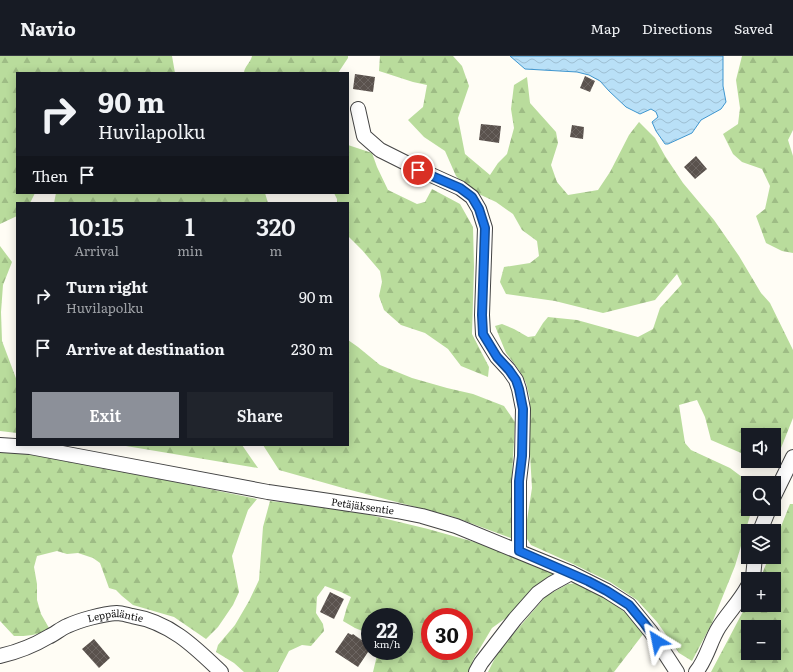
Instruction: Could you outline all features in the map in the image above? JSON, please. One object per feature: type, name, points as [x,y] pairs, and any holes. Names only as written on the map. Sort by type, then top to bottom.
[{"type":"street","points":[[358,109],[364,136],[380,150],[418,170],[460,188],[472,197],[479,209],[485,228],[482,315],[483,334],[497,357],[516,380],[523,409],[522,456],[519,481],[519,551]]},
{"type":"street","name":"Petäjäksentie","points":[[0,445],[30,447],[261,491],[354,506],[397,511],[422,516],[456,526],[571,573],[607,591],[629,605],[651,632],[676,672]]},
{"type":"street","points":[[781,482],[793,457]]},
{"type":"street","points":[[476,672],[481,663],[515,619],[538,593],[571,573]]},
{"type":"street","points":[[696,672],[705,658],[718,628],[741,598]]},
{"type":"street","name":"Leppäläntie","points":[[0,656],[15,652],[48,638],[65,626],[90,618],[118,613],[145,618],[163,625],[195,648],[221,672]]},
{"type":"green space","points":[[0,56],[172,56],[175,72],[16,72],[16,194],[34,194],[30,202],[16,202],[16,216],[0,224]]},
{"type":"green space","points":[[252,56],[348,56],[339,72],[244,72]]},
{"type":"green space","points":[[380,56],[453,56],[462,66],[469,86],[458,118],[465,154],[490,175],[498,163],[507,154],[514,128],[511,109],[514,85],[527,77],[530,103],[556,132],[558,143],[551,165],[557,182],[568,195],[598,190],[610,172],[629,135],[639,122],[655,138],[683,183],[714,220],[739,256],[761,293],[770,303],[793,350],[793,418],[781,448],[781,428],[741,428],[741,453],[711,440],[705,417],[697,400],[679,405],[685,443],[691,450],[730,468],[741,476],[741,516],[750,516],[748,524],[741,524],[741,546],[735,566],[712,623],[692,661],[679,653],[657,622],[637,600],[610,582],[531,545],[527,539],[527,520],[532,488],[528,421],[530,399],[526,383],[519,370],[506,353],[495,326],[502,324],[528,337],[535,336],[548,317],[577,320],[638,337],[653,329],[660,308],[682,284],[677,274],[655,300],[603,313],[555,301],[506,294],[500,282],[504,267],[530,263],[539,256],[537,241],[522,230],[513,214],[496,202],[468,189],[456,176],[445,151],[424,137],[408,120],[423,107],[427,85],[379,71]]},
{"type":"green space","points":[[742,56],[793,56],[793,130],[788,140],[793,156],[793,253],[782,251],[766,243],[756,216],[765,209],[770,186],[762,169],[742,162],[733,154],[723,134],[738,124],[740,108],[736,80]]},
{"type":"green space","points":[[349,145],[372,153],[388,190],[417,204],[425,202],[432,189],[460,204],[473,227],[474,267],[472,334],[489,367],[488,377],[461,366],[448,349],[425,333],[401,325],[384,310],[379,296],[382,282],[380,271],[349,237],[349,202],[337,202],[334,194],[349,194]]},
{"type":"green space","points":[[56,194],[265,194],[268,202],[54,202]]},
{"type":"green space","points":[[0,246],[12,262],[3,285],[1,312],[2,341],[16,378],[16,433],[0,431]]},
{"type":"green space","points":[[349,341],[380,365],[412,378],[473,394],[504,406],[515,422],[511,538],[454,517],[279,470],[264,446],[349,446]]},
{"type":"green space","points":[[126,446],[243,446],[258,468]]},
{"type":"green space","points":[[0,450],[40,454],[257,499],[248,510],[232,556],[239,592],[233,605],[218,627],[206,639],[174,617],[133,605],[116,590],[109,588],[100,563],[93,558],[78,553],[67,554],[57,551],[37,556],[34,567],[37,584],[37,600],[41,614],[49,628],[37,634],[28,636],[14,636],[0,621]]},
{"type":"green space","points":[[270,501],[362,513],[428,529],[478,543],[558,574],[514,612],[492,628],[473,660],[470,672],[373,672],[376,660],[413,660],[413,608],[361,608],[361,630],[343,621],[351,597],[325,586],[317,597],[316,613],[323,624],[324,631],[311,646],[302,645],[289,651],[278,672],[244,672],[234,663],[216,652],[218,645],[235,625],[259,580],[263,527]]},
{"type":"green space","points":[[790,504],[793,504],[793,672],[711,672],[743,612],[781,612],[781,572],[763,572],[766,564],[781,564],[781,526]]},
{"type":"green space","points":[[577,583],[603,596],[626,613],[644,633],[614,672],[488,672],[498,652],[546,596],[568,584]]},
{"type":"water","points":[[510,56],[723,56],[723,86],[726,102],[721,109],[701,120],[692,133],[665,144],[652,122],[658,117],[656,112],[651,109],[640,114],[626,107],[600,81],[589,75],[577,72],[525,69]]},
{"type":"building","points":[[355,74],[375,77],[373,92],[353,89]]},
{"type":"building","points":[[585,76],[595,81],[590,92],[580,88]]},
{"type":"building","points":[[481,124],[501,126],[499,143],[479,140]]},
{"type":"building","points":[[572,125],[584,127],[583,139],[570,137]]},
{"type":"building","points":[[696,156],[707,169],[695,179],[684,167]]},
{"type":"building","points":[[330,592],[344,599],[334,619],[320,612]]},
{"type":"building","points":[[348,633],[353,634],[361,640],[361,660],[363,660],[358,667],[335,652]]},
{"type":"building","points":[[94,639],[110,658],[99,668],[82,649]]},
{"type":"route","points":[[418,170],[460,188],[472,197],[479,209],[485,228],[482,286],[483,334],[497,357],[516,380],[523,409],[522,456],[519,481],[519,551],[588,581],[629,605],[657,641]]}]
